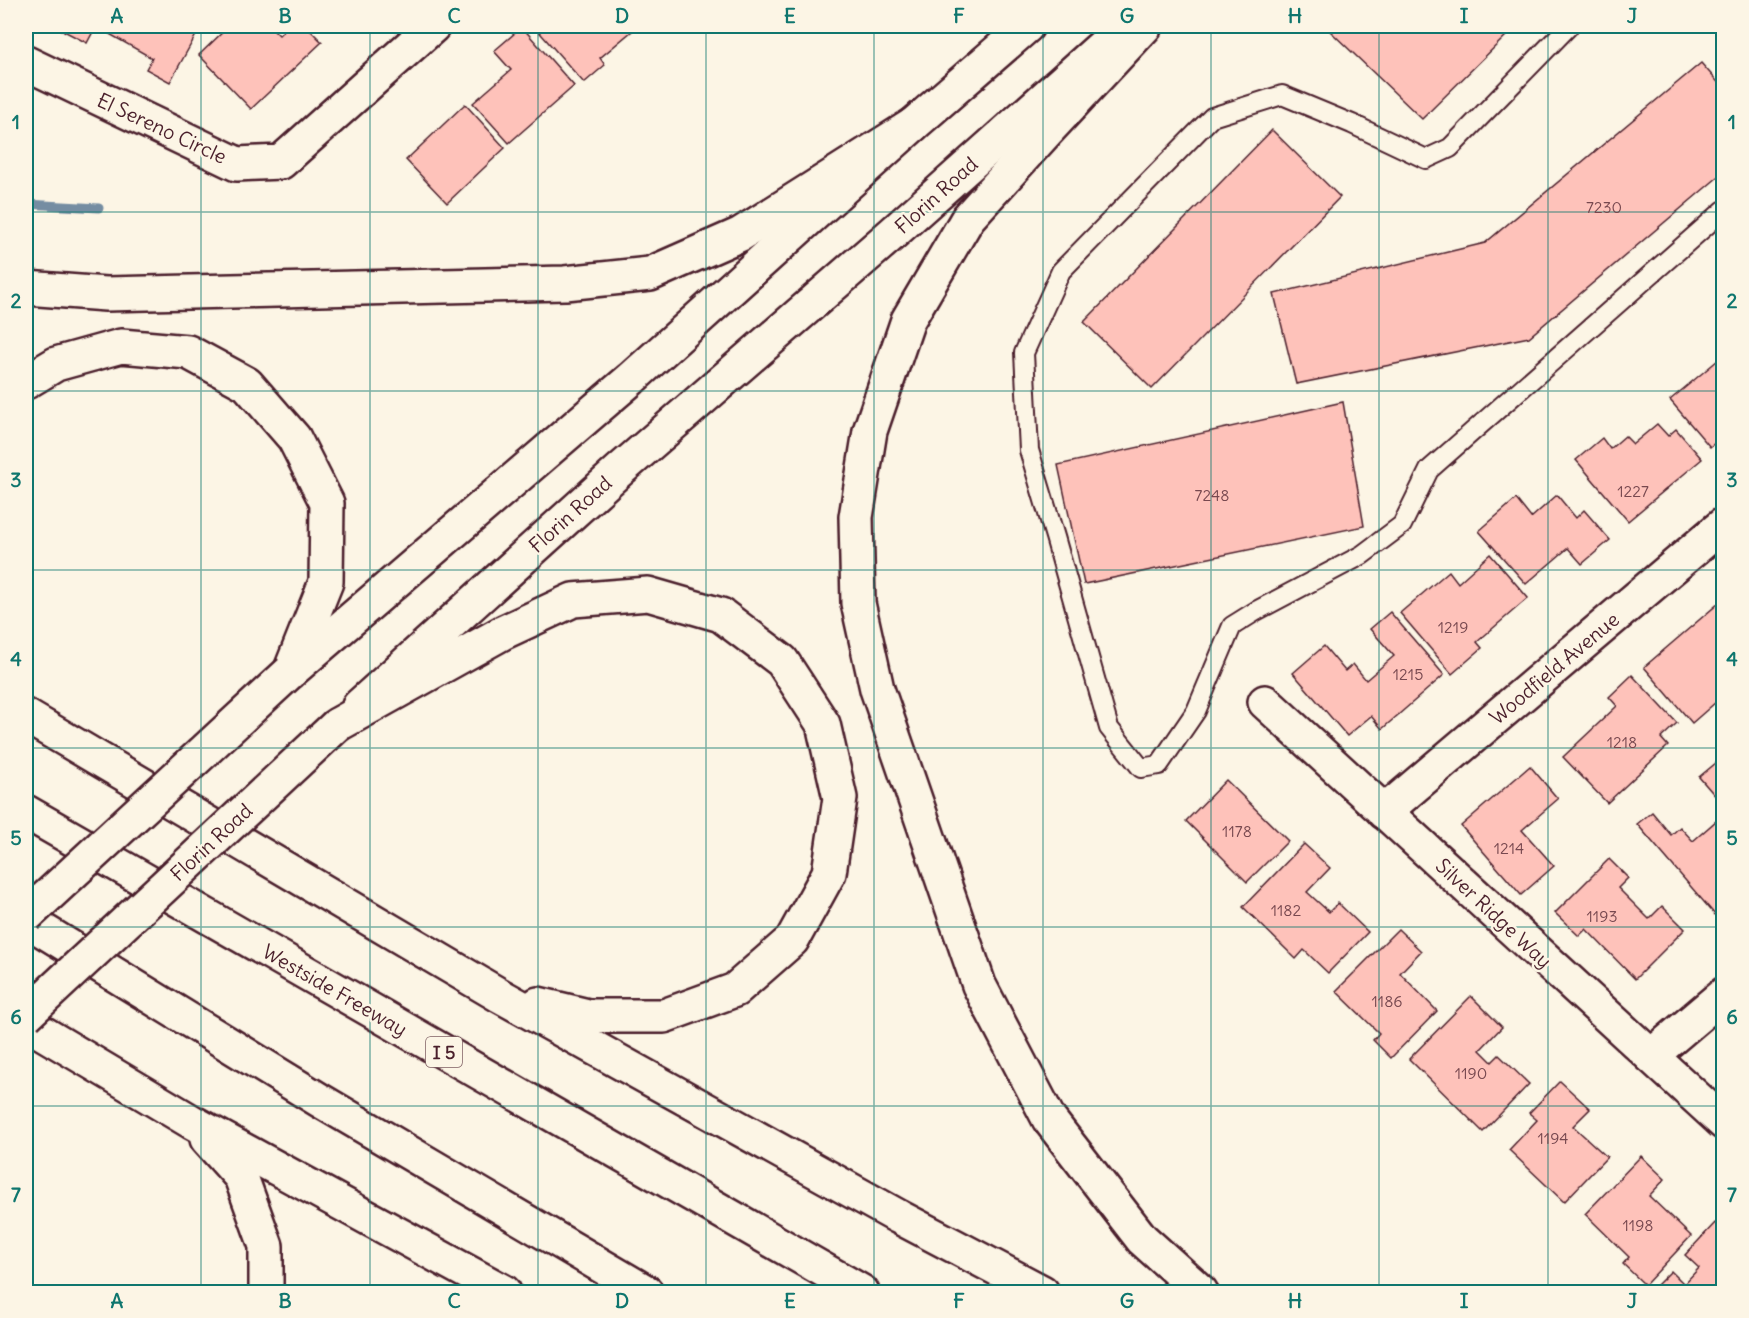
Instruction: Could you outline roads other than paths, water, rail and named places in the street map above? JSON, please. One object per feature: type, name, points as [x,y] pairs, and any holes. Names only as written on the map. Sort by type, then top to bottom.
[{"type":"main road","name":"El Sereno Circle","points":[[26,63],[237,164],[281,162],[433,26]]},
{"type":"main road","points":[[646,1293],[321,1101],[26,918],[290,672],[631,379],[912,125],[1027,26]]},
{"type":"main road","name":"Florin Road","points":[[26,1016],[338,725],[620,470],[1125,26]]},
{"type":"main road","points":[[1145,26],[968,218],[908,320],[870,431],[856,517],[858,603],[877,689],[979,985],[1049,1119],[1142,1239],[1201,1293]]},
{"type":"main road","points":[[26,288],[106,294],[565,283],[650,274],[741,234],[912,125]]},
{"type":"main road","points":[[26,382],[56,364],[121,346],[188,352],[247,384],[294,438],[327,503],[326,582],[290,672]]},
{"type":"main road","name":"Woodfield Avenue","points":[[1384,812],[1724,524]]},
{"type":"main road","points":[[338,725],[504,632],[573,600],[648,594],[721,615],[782,661],[823,724],[840,798],[829,873],[792,940],[735,990],[664,1016],[588,1016],[498,995]]},
{"type":"main road","name":"Silver Ridge Way","points":[[1265,702],[1724,1123]]},
{"type":"main road","points":[[32,717],[498,995],[899,1217],[1042,1293]]},
{"type":"main road","name":"Westside Freeway","points":[[26,812],[862,1293]]},
{"type":"main road","points":[[1651,1056],[1724,994]]},
{"type":"main road","points":[[26,1023],[192,1122],[504,1293]]},
{"type":"main road","points":[[192,1122],[240,1177],[266,1246],[266,1293]]},
{"type":"lane","points":[[1569,26],[1450,148],[1426,159],[1352,124],[1282,95],[1212,117],[1061,271],[1024,353],[1029,450],[1108,728],[1141,768],[1159,765],[1196,711],[1232,626],[1362,555],[1402,525],[1429,470],[1724,210]]},
{"type":"waterway","points":[[26,204],[99,208]]}]
